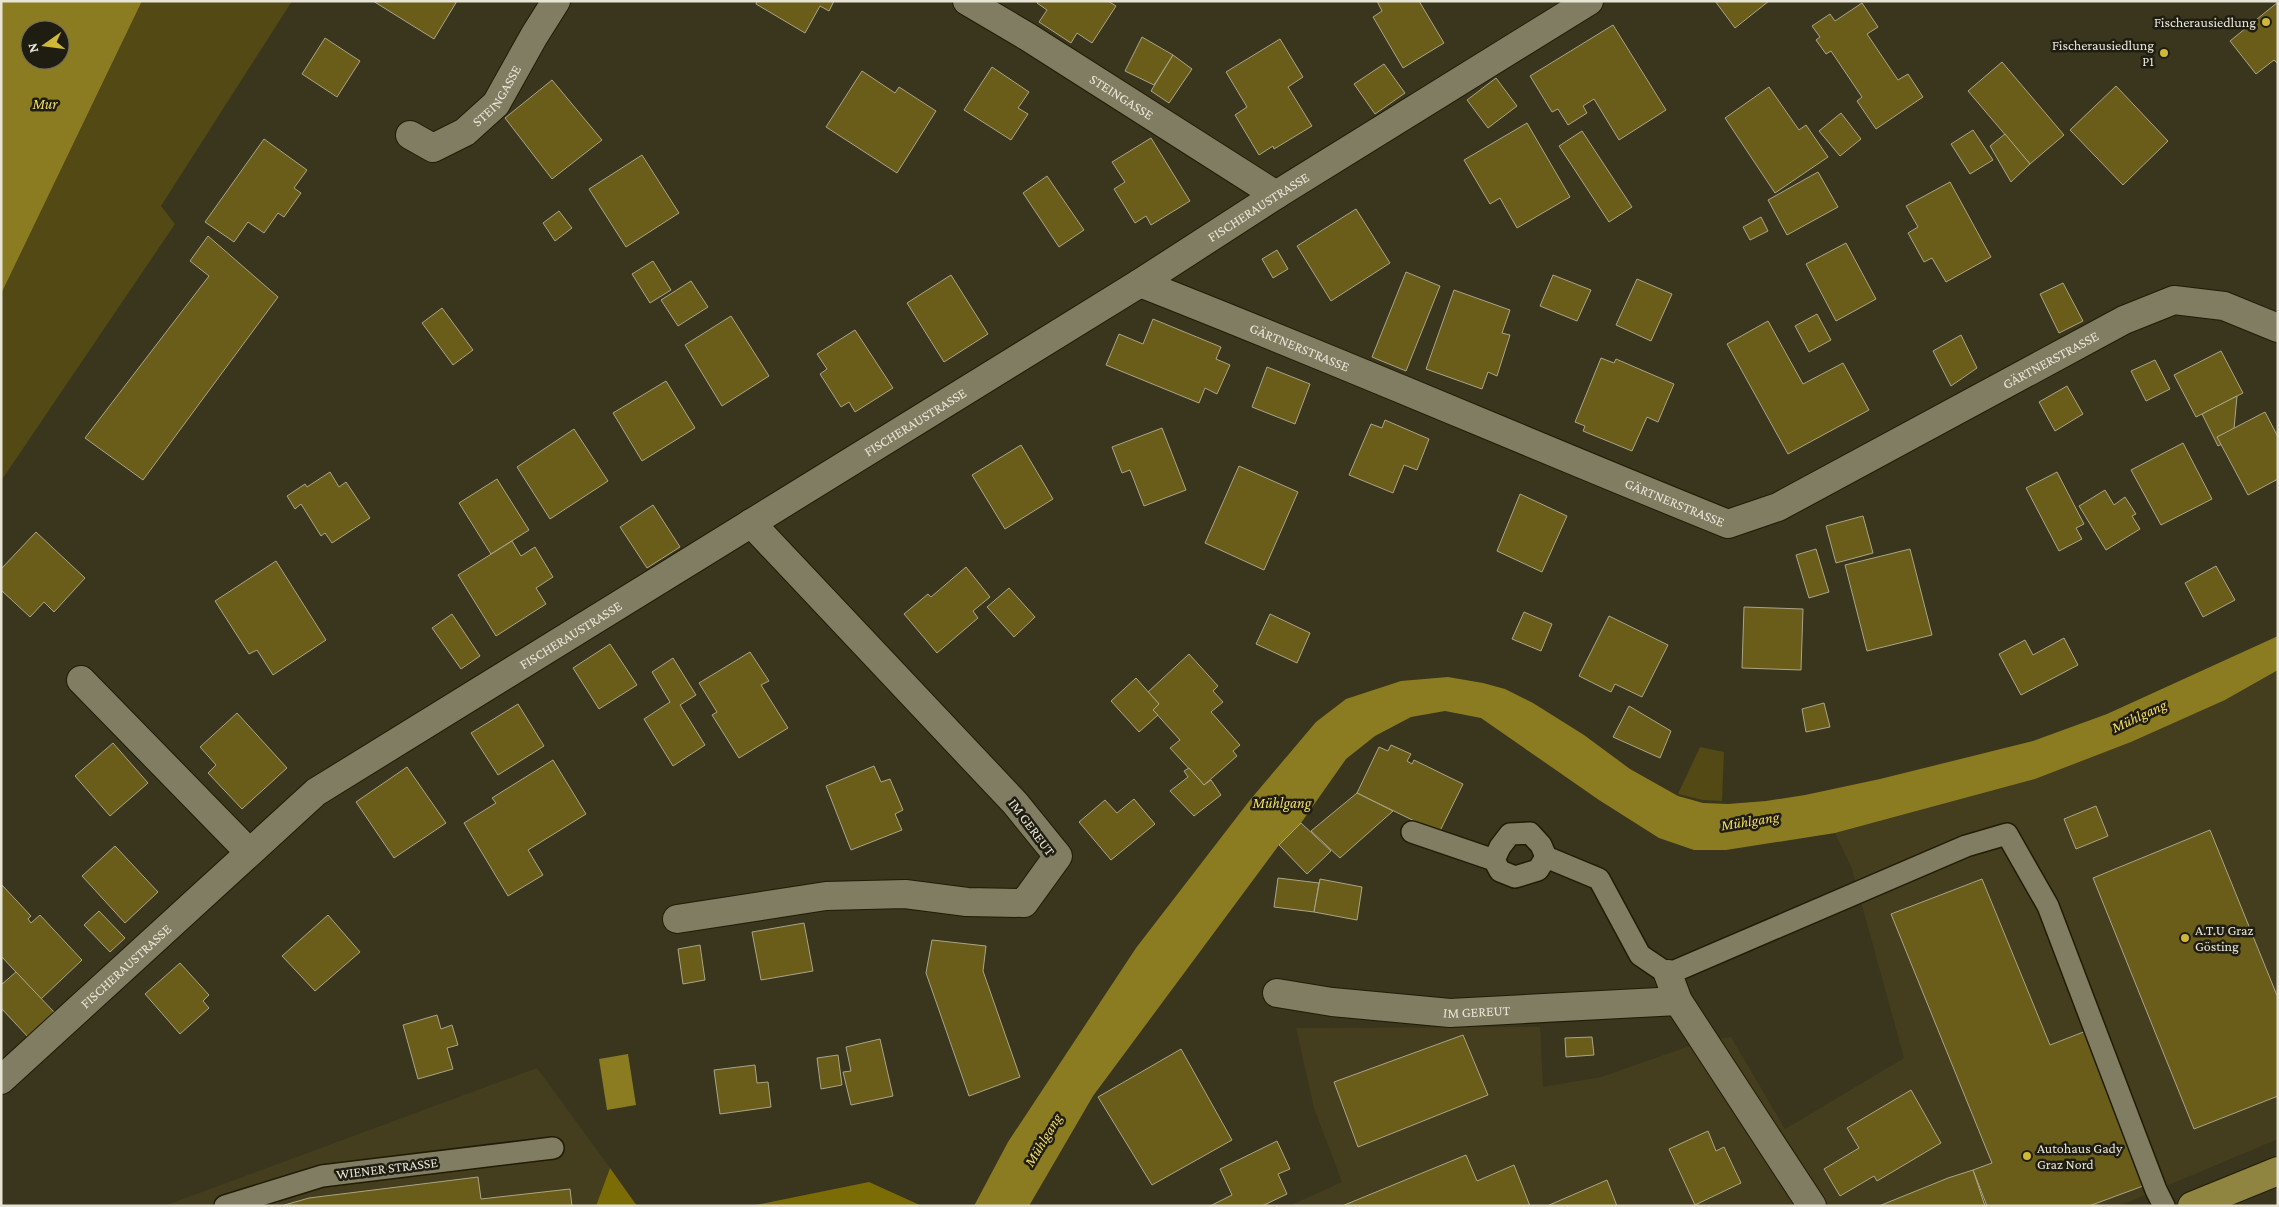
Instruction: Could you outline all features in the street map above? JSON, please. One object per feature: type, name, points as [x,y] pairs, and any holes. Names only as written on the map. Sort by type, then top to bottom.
[{"type":"main road","points":[[2192,1206],[2278,1172]]},
{"type":"street","name":"STEINGASSE","points":[[410,135],[433,148],[465,132],[496,104],[556,1]]},
{"type":"street","name":"STEINGASSE","points":[[967,1],[1028,37],[1276,195]]},
{"type":"street","name":"FISCHERAUSTRASSE","points":[[1,1080],[316,792],[1140,283],[1276,195],[1590,1]]},
{"type":"street","name":"GÄRTNERSTRASSE","points":[[1140,283],[1274,336],[1728,524],[1778,507],[2124,320],[2174,300],[2224,306],[2278,328]]},
{"type":"street","name":"IM GEREUT","points":[[677,919],[826,896],[905,894],[967,902],[1024,903],[1058,856],[1015,803],[751,523]]},
{"type":"street","points":[[81,680],[249,852]]},
{"type":"street","points":[[1668,974],[1678,1001],[1812,1206]]},
{"type":"street","name":"IM GEREUT","points":[[1277,993],[1332,1002],[1450,1013],[1678,1001]]},
{"type":"lane","points":[[1412,832],[1494,860],[1500,871],[1515,877],[1538,870],[1546,857]]},
{"type":"lane","points":[[1494,860],[1500,847],[1510,834],[1530,833],[1541,845],[1546,857],[1599,879],[1640,955],[1668,974],[1966,846],[2007,834],[2048,906],[2156,1190],[2164,1206]]},
{"type":"lane","name":"WIENER STRASSE","points":[[225,1206],[322,1176],[553,1148]]},
{"type":"shaded area","points":[[142,1],[292,1],[161,206],[175,224],[1,481],[1,294]]},
{"type":"shaded area","points":[[2278,670],[2278,1139],[2119,1206],[1289,1206],[1342,1182],[1314,1108],[1296,1028],[1540,1027],[1543,1087],[1601,1077],[1704,1041],[1731,1037],[1785,1129],[1904,1058],[1852,869],[1835,833],[2035,779],[2131,742],[2225,700]]},
{"type":"shaded area","points":[[1700,747],[1724,752],[1722,801],[1703,800],[1678,794]]},
{"type":"shaded area","points":[[537,1068],[610,1168],[596,1206],[164,1206]]},
{"type":"shaded area","points":[[610,1168],[637,1206],[596,1206]]},
{"type":"shaded area","points":[[869,1182],[922,1206],[751,1206]]},
{"type":"water","name":"Mur","points":[[1,1],[142,1],[1,294]]},
{"type":"water","name":"Mühlgang","points":[[2278,636],[2278,670],[2225,700],[2131,742],[2035,779],[1835,833],[1726,850],[1694,850],[1659,838],[1599,800],[1481,718],[1445,711],[1411,717],[1375,736],[1346,759],[1301,823],[1279,845],[1093,1096],[1029,1206],[974,1206],[1008,1142],[1136,948],[1250,800],[1316,722],[1346,699],[1401,681],[1448,677],[1505,689],[1533,703],[1584,735],[1630,769],[1678,796],[1703,803],[1728,804],[1805,795],[1880,779],[2033,741],[2107,714]]},
{"type":"water","points":[[628,1054],[636,1105],[607,1110],[599,1059]]},
{"type":"building","points":[[373,1],[457,1],[434,39]]},
{"type":"building","points":[[757,1],[834,1],[829,11],[820,6],[805,33],[756,4]]},
{"type":"building","points":[[1038,1],[1108,1],[1116,6],[1092,43],[1077,33],[1071,43],[1039,22],[1047,10],[1037,3]]},
{"type":"building","points":[[1377,1],[1419,1],[1444,43],[1403,68],[1373,17],[1382,11]]},
{"type":"building","points":[[1715,1],[1769,1],[1735,28]]},
{"type":"building","name":"Fischerausiedlung","points":[[2278,2],[2278,64],[2274,60],[2256,74],[2230,41]]},
{"type":"building","points":[[1862,3],[1878,27],[1867,34],[1898,80],[1908,74],[1923,97],[1876,129],[1857,101],[1862,97],[1831,51],[1826,54],[1816,40],[1820,37],[1812,26],[1830,14],[1835,21]]},
{"type":"building","points":[[1613,25],[1666,110],[1619,140],[1594,99],[1583,106],[1587,113],[1568,125],[1558,109],[1552,112],[1530,76]]},
{"type":"building","points":[[1142,37],[1173,55],[1154,85],[1125,71]]},
{"type":"building","points":[[325,38],[360,61],[337,97],[302,74]]},
{"type":"building","points":[[1280,39],[1303,77],[1288,87],[1312,126],[1274,149],[1273,146],[1259,155],[1235,115],[1247,107],[1226,72]]},
{"type":"building","points":[[1173,55],[1192,69],[1169,103],[1151,91]]},
{"type":"building","points":[[2002,62],[2064,135],[2030,164],[1968,91]]},
{"type":"building","points":[[1384,64],[1405,93],[1375,114],[1354,84]]},
{"type":"building","points":[[992,67],[1029,92],[1018,108],[1028,114],[1011,140],[964,110]]},
{"type":"building","points":[[862,71],[895,93],[899,87],[936,111],[897,173],[826,127]]},
{"type":"building","points":[[1496,78],[1517,106],[1488,128],[1467,100]]},
{"type":"building","points":[[552,80],[602,140],[552,179],[505,118]]},
{"type":"building","points":[[2116,86],[2168,141],[2123,185],[2070,130]]},
{"type":"building","points":[[1769,87],[1799,130],[1806,125],[1828,157],[1775,193],[1725,118]]},
{"type":"building","points":[[1841,113],[1861,139],[1840,156],[1819,131]]},
{"type":"building","points":[[1527,123],[1570,197],[1517,228],[1500,198],[1490,204],[1464,160]]},
{"type":"building","points":[[1973,130],[1993,160],[1970,174],[1951,144]]},
{"type":"building","points":[[1582,131],[1632,207],[1609,222],[1559,146]]},
{"type":"building","points":[[2005,134],[2030,164],[2011,182],[1990,146]]},
{"type":"building","points":[[1151,138],[1190,201],[1151,225],[1146,216],[1135,223],[1114,189],[1125,182],[1112,162]]},
{"type":"building","points":[[264,139],[307,170],[294,188],[301,193],[284,217],[278,213],[264,233],[248,222],[234,242],[205,222]]},
{"type":"building","points":[[642,155],[679,213],[626,247],[589,189]]},
{"type":"building","points":[[1818,172],[1838,207],[1787,235],[1768,200]]},
{"type":"building","points":[[1047,176],[1084,230],[1059,247],[1023,193]]},
{"type":"building","points":[[1950,182],[1991,257],[1946,282],[1932,258],[1924,262],[1908,233],[1918,227],[1906,206]]},
{"type":"building","points":[[1356,209],[1390,263],[1331,301],[1297,246]]},
{"type":"building","points":[[559,211],[572,228],[555,241],[543,223]]},
{"type":"building","points":[[1761,217],[1768,231],[1750,240],[1743,227]]},
{"type":"building","points":[[208,236],[278,297],[143,480],[85,438],[209,276],[190,261]]},
{"type":"building","points":[[1846,243],[1876,299],[1836,321],[1806,264]]},
{"type":"building","points":[[1277,250],[1288,269],[1273,278],[1262,259]]},
{"type":"building","points":[[653,261],[671,290],[650,303],[632,274]]},
{"type":"building","points":[[1406,272],[1440,286],[1406,371],[1372,357]]},
{"type":"building","points":[[951,275],[988,334],[944,362],[907,303]]},
{"type":"building","points":[[1553,275],[1591,290],[1577,321],[1540,306]]},
{"type":"building","points":[[1637,279],[1672,294],[1651,341],[1616,325]]},
{"type":"building","points":[[691,281],[708,307],[678,326],[661,300]]},
{"type":"building","points":[[2063,283],[2083,321],[2059,333],[2040,294]]},
{"type":"building","points":[[1454,290],[1510,310],[1502,333],[1510,335],[1497,376],[1488,372],[1482,389],[1426,369]]},
{"type":"building","points":[[442,308],[473,350],[453,365],[422,323]]},
{"type":"building","points":[[1817,314],[1831,340],[1809,352],[1795,326]]},
{"type":"building","points":[[731,316],[769,376],[722,406],[685,345]]},
{"type":"building","points":[[1153,319],[1221,347],[1216,359],[1230,365],[1217,394],[1205,388],[1199,403],[1106,365],[1119,334],[1143,344]]},
{"type":"building","points":[[1768,321],[1803,384],[1843,363],[1869,410],[1788,454],[1727,344]]},
{"type":"building","points":[[855,330],[893,388],[855,412],[849,402],[841,407],[820,374],[827,369],[817,354]]},
{"type":"building","points":[[1961,335],[1977,368],[1951,386],[1933,351]]},
{"type":"building","points":[[2221,351],[2243,393],[2196,417],[2174,375]]},
{"type":"building","points":[[1601,358],[1614,363],[1616,359],[1674,384],[1658,422],[1647,417],[1632,451],[1583,431],[1585,426],[1575,422]]},
{"type":"building","points":[[2155,360],[2170,389],[2146,401],[2131,371]]},
{"type":"building","points":[[1267,367],[1310,384],[1295,424],[1252,407]]},
{"type":"building","points":[[666,381],[695,428],[642,461],[613,413]]},
{"type":"building","points":[[2067,386],[2083,414],[2055,431],[2039,402]]},
{"type":"building","points":[[2237,396],[2234,429],[2217,437],[2222,444],[2218,446],[2202,414]]},
{"type":"building","points":[[2265,412],[2278,437],[2278,479],[2248,495],[2217,437]]},
{"type":"building","points":[[1385,420],[1429,439],[1417,470],[1404,465],[1393,493],[1349,475],[1371,424],[1382,428]]},
{"type":"building","points":[[1162,428],[1186,490],[1144,506],[1130,470],[1122,473],[1112,447]]},
{"type":"building","points":[[574,429],[608,481],[550,519],[517,467]]},
{"type":"building","points":[[2183,443],[2212,499],[2161,525],[2131,470]]},
{"type":"building","points":[[1021,445],[1053,499],[1005,529],[972,475]]},
{"type":"building","points":[[1239,466],[1298,492],[1264,570],[1205,543]]},
{"type":"building","points":[[330,472],[339,487],[346,482],[370,518],[332,543],[325,533],[321,536],[301,504],[295,509],[287,496],[305,484],[307,487]]},
{"type":"building","points":[[2057,472],[2084,524],[2076,528],[2082,539],[2059,551],[2026,488]]},
{"type":"building","points":[[497,479],[529,530],[491,554],[459,503]]},
{"type":"building","points":[[2105,490],[2114,505],[2125,497],[2136,514],[2132,516],[2140,529],[2106,550],[2079,506]]},
{"type":"building","points":[[1520,494],[1567,516],[1542,572],[1497,551]]},
{"type":"building","points":[[653,505],[680,547],[647,568],[620,527]]},
{"type":"building","points":[[1863,516],[1873,553],[1836,563],[1826,526]]},
{"type":"building","points":[[36,532],[85,578],[54,612],[44,602],[30,617],[1,590],[1,569]]},
{"type":"building","points":[[512,541],[521,556],[535,547],[553,577],[536,588],[546,604],[496,636],[458,575]]},
{"type":"building","points":[[1816,549],[1829,592],[1809,598],[1796,555]]},
{"type":"building","points":[[1910,549],[1932,635],[1867,651],[1845,565]]},
{"type":"building","points":[[276,561],[326,640],[273,675],[257,650],[249,654],[215,601]]},
{"type":"building","points":[[2216,566],[2235,600],[2203,617],[2185,583]]},
{"type":"building","points":[[966,567],[990,597],[973,611],[978,618],[937,653],[904,614],[928,594],[931,597]]},
{"type":"building","points":[[1009,588],[1035,617],[1014,637],[987,607]]},
{"type":"building","points":[[1744,607],[1803,609],[1801,670],[1742,668]]},
{"type":"building","points":[[1524,612],[1552,624],[1541,651],[1512,639]]},
{"type":"building","points":[[452,614],[480,656],[461,669],[432,628]]},
{"type":"building","points":[[1270,614],[1310,633],[1297,663],[1256,644]]},
{"type":"building","points":[[1609,616],[1668,645],[1642,697],[1615,684],[1611,692],[1579,676]]},
{"type":"building","points":[[2064,638],[2078,665],[2021,695],[1999,654],[2025,640],[2033,655]]},
{"type":"building","points":[[610,644],[637,685],[599,709],[573,668]]},
{"type":"building","points":[[750,652],[769,681],[761,685],[788,728],[739,758],[712,715],[717,712],[699,683]]},
{"type":"building","points":[[1189,654],[1218,686],[1213,691],[1223,702],[1211,712],[1240,745],[1233,751],[1237,756],[1204,785],[1170,748],[1180,740],[1153,710],[1159,704],[1148,692]]},
{"type":"building","points":[[673,658],[696,695],[680,705],[705,745],[673,766],[644,719],[670,702],[652,672]]},
{"type":"building","points":[[1136,678],[1159,704],[1153,710],[1158,715],[1139,732],[1111,701]]},
{"type":"building","points":[[1824,703],[1830,727],[1806,732],[1802,709]]},
{"type":"building","points":[[518,704],[544,746],[498,775],[471,733]]},
{"type":"building","points":[[1629,706],[1671,731],[1660,758],[1613,737]]},
{"type":"building","points":[[237,713],[287,768],[242,809],[208,773],[216,765],[200,747]]},
{"type":"building","points":[[113,743],[148,783],[110,816],[75,776]]},
{"type":"building","points":[[1391,745],[1411,754],[1407,761],[1412,764],[1414,760],[1463,784],[1439,833],[1357,793],[1379,747],[1388,751]]},
{"type":"building","points":[[553,760],[586,814],[528,850],[543,875],[508,896],[464,823],[496,803],[492,798]]},
{"type":"building","points":[[874,766],[881,782],[890,779],[903,810],[895,814],[902,830],[851,850],[826,786]]},
{"type":"building","points":[[407,767],[446,823],[394,858],[356,802]]},
{"type":"building","points":[[1189,768],[1204,785],[1211,780],[1221,795],[1194,816],[1170,791],[1188,777],[1184,771]]},
{"type":"building","points":[[1357,793],[1393,811],[1340,858],[1311,831]]},
{"type":"building","points":[[1134,799],[1155,824],[1111,860],[1079,822],[1105,800],[1117,813]]},
{"type":"building","points":[[2096,806],[2108,836],[2076,849],[2064,819]]},
{"type":"building","points":[[1301,823],[1331,851],[1307,874],[1279,845]]},
{"type":"building","name":"A.T.U Graz Gösting","points":[[2210,830],[2278,998],[2278,1096],[2194,1129],[2093,878]]},
{"type":"building","points":[[115,846],[158,892],[125,923],[82,876]]},
{"type":"building","points":[[1278,878],[1319,883],[1314,912],[1274,907]]},
{"type":"building","points":[[1320,879],[1362,887],[1357,920],[1314,912]]},
{"type":"building","points":[[1982,879],[2050,1045],[2086,1031],[2143,1186],[2089,1206],[1987,1206],[1973,1170],[1992,1163],[1891,914]]},
{"type":"building","points":[[1,884],[31,916],[28,919],[31,923],[40,915],[82,960],[41,999],[1,956]]},
{"type":"building","points":[[99,911],[125,938],[110,952],[84,925]]},
{"type":"building","points":[[328,915],[360,952],[315,991],[282,956]]},
{"type":"building","points":[[804,923],[813,971],[761,980],[752,932]]},
{"type":"building","points":[[932,940],[986,946],[983,971],[1020,1077],[969,1096],[926,973]]},
{"type":"building","points":[[700,945],[705,980],[683,984],[678,949]]},
{"type":"building","points":[[180,963],[209,995],[203,1001],[209,1008],[180,1034],[145,994]]},
{"type":"building","points":[[16,972],[55,1013],[29,1038],[1,1008],[1,985]]},
{"type":"building","points":[[437,1015],[441,1029],[452,1025],[458,1045],[447,1048],[453,1069],[418,1079],[403,1025]]},
{"type":"building","points":[[1463,1035],[1488,1095],[1358,1147],[1334,1082]]},
{"type":"building","points":[[1592,1037],[1594,1055],[1566,1057],[1565,1038]]},
{"type":"building","points":[[880,1039],[893,1096],[851,1105],[843,1072],[851,1071],[846,1047]]},
{"type":"building","points":[[1181,1049],[1232,1140],[1152,1185],[1098,1097]]},
{"type":"building","points":[[838,1055],[842,1085],[821,1089],[817,1058]]},
{"type":"building","points":[[755,1065],[757,1083],[768,1082],[771,1107],[720,1114],[714,1070]]},
{"type":"building","points":[[1911,1090],[1941,1143],[1877,1181],[1874,1176],[1840,1196],[1824,1169],[1859,1148],[1847,1128]]},
{"type":"building","points":[[1708,1131],[1716,1151],[1724,1147],[1741,1183],[1695,1205],[1669,1149]]},
{"type":"building","points":[[1277,1141],[1290,1169],[1278,1174],[1287,1194],[1262,1206],[1210,1206],[1232,1195],[1220,1169]]},
{"type":"building","points":[[1466,1155],[1477,1181],[1514,1165],[1530,1206],[1342,1206]]},
{"type":"building","points":[[1973,1170],[1985,1206],[1879,1206],[1948,1178]]},
{"type":"building","points":[[478,1177],[481,1199],[570,1189],[572,1206],[281,1206],[309,1198]]},
{"type":"building","points":[[1607,1180],[1617,1206],[1547,1206]]},
{"type":"place","name":"Fischerausiedlung","points":[[2266,22]]},
{"type":"place","name":"Fischerausiedlung P1","points":[[2164,53]]},
{"type":"place","name":"A.T.U Graz Gösting","points":[[2185,938]]},
{"type":"place","name":"Autohaus Gady Graz Nord","points":[[2027,1156]]}]
